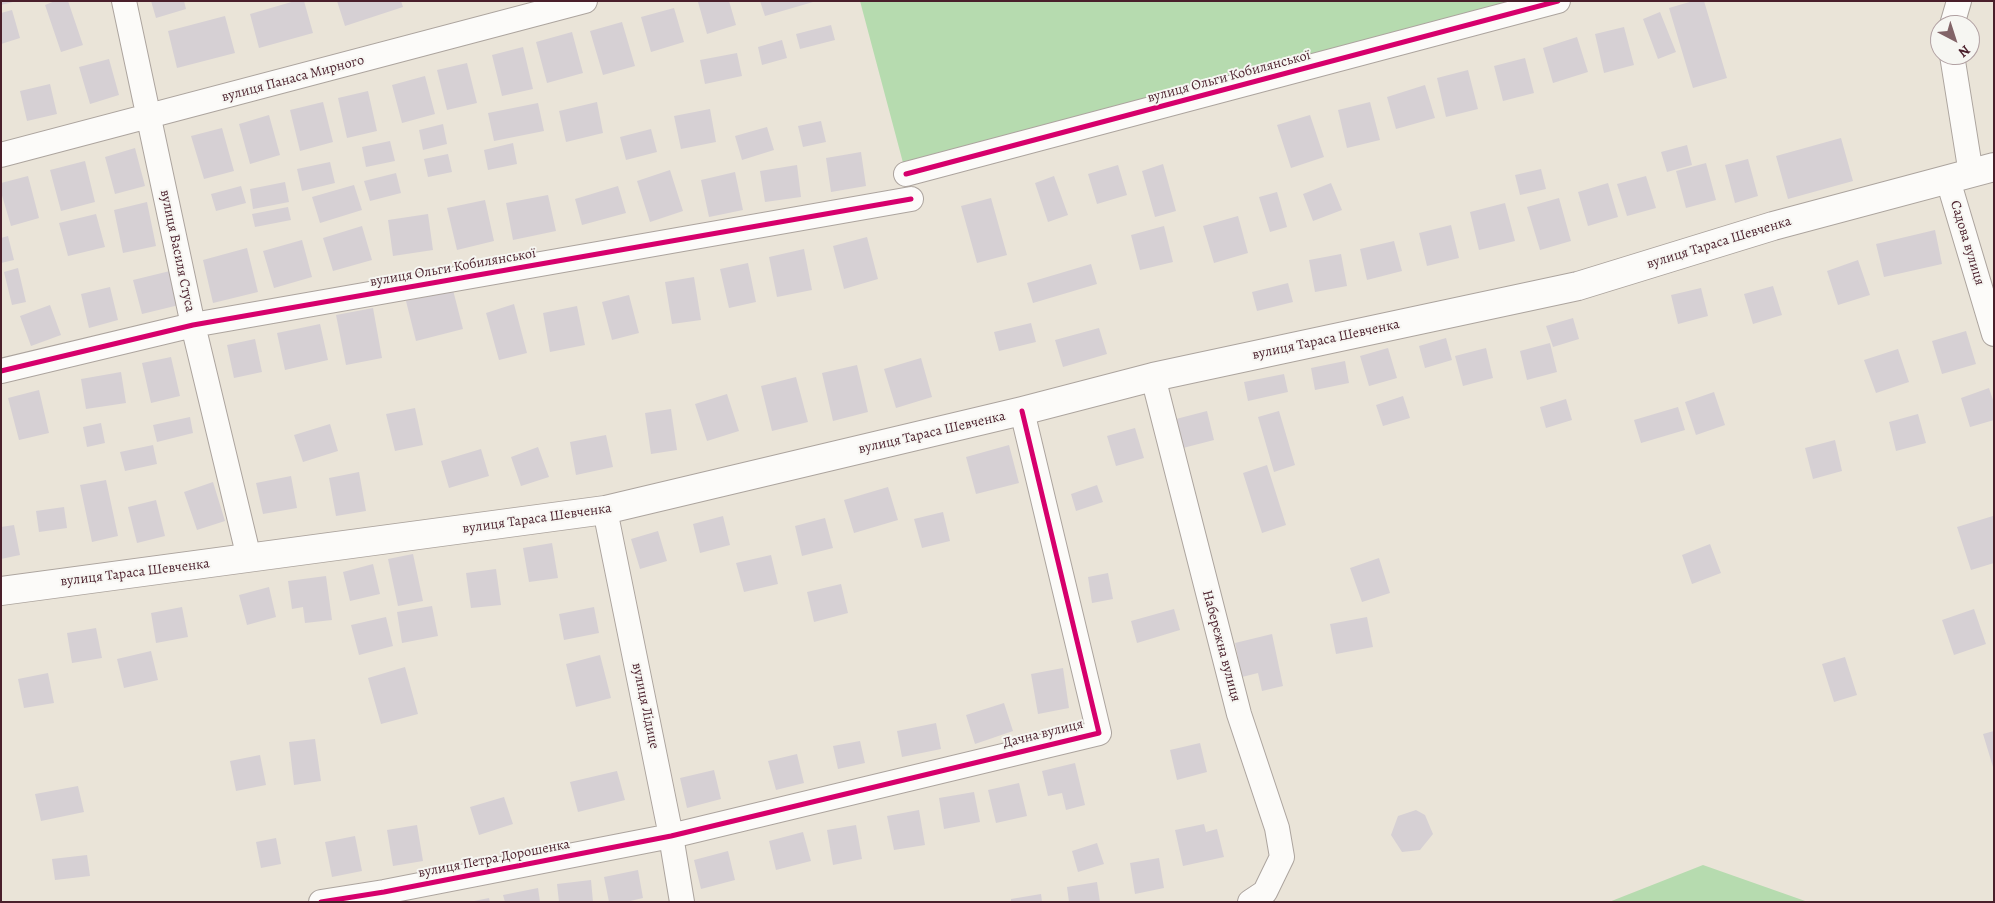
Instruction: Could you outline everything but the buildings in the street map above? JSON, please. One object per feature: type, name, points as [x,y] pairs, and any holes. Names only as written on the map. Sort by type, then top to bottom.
[{"type":"main road","name":"вулиця Тараса Шевченка","points":[[1,591],[605,510],[1022,411],[1153,377],[1578,286],[1773,226],[1971,174]]},
{"type":"street","name":"вулиця Василя Стуса","points":[[124,1],[193,325],[249,558]]},
{"type":"street","name":"вулиця Панаса Мирного","points":[[1,155],[585,1]]},
{"type":"street","name":"вулиця Ольги Кобилянської","points":[[906,174],[1558,1]]},
{"type":"street","points":[[1954,15],[1958,1]]},
{"type":"street","name":"Садова вулиця","points":[[1954,65],[1994,334]]},
{"type":"street","name":"вулиця Ольги Кобилянської","points":[[1,371],[193,325],[911,199]]},
{"type":"street","name":"Набережна вулиця","points":[[1153,377],[1239,714],[1277,828],[1282,857],[1265,892],[1250,902]]},
{"type":"street","name":"Дачна вулиця","points":[[671,836],[1099,732],[1022,411]]},
{"type":"street","name":"вулиця Лідице","points":[[605,510],[671,836],[682,902]]},
{"type":"street","name":"вулиця Петра Дорошенка","points":[[321,902],[384,892],[671,836]]},
{"type":"green space","points":[[860,1],[1558,1],[906,174]]},
{"type":"green space","points":[[1703,865],[1808,902],[1609,902]]},
{"type":"cycle path","points":[[906,174],[1558,1]]},
{"type":"cycle path","points":[[1,371],[193,325],[911,199]]},
{"type":"cycle path","points":[[321,902],[384,892],[671,836],[1099,733],[1022,411]]}]
